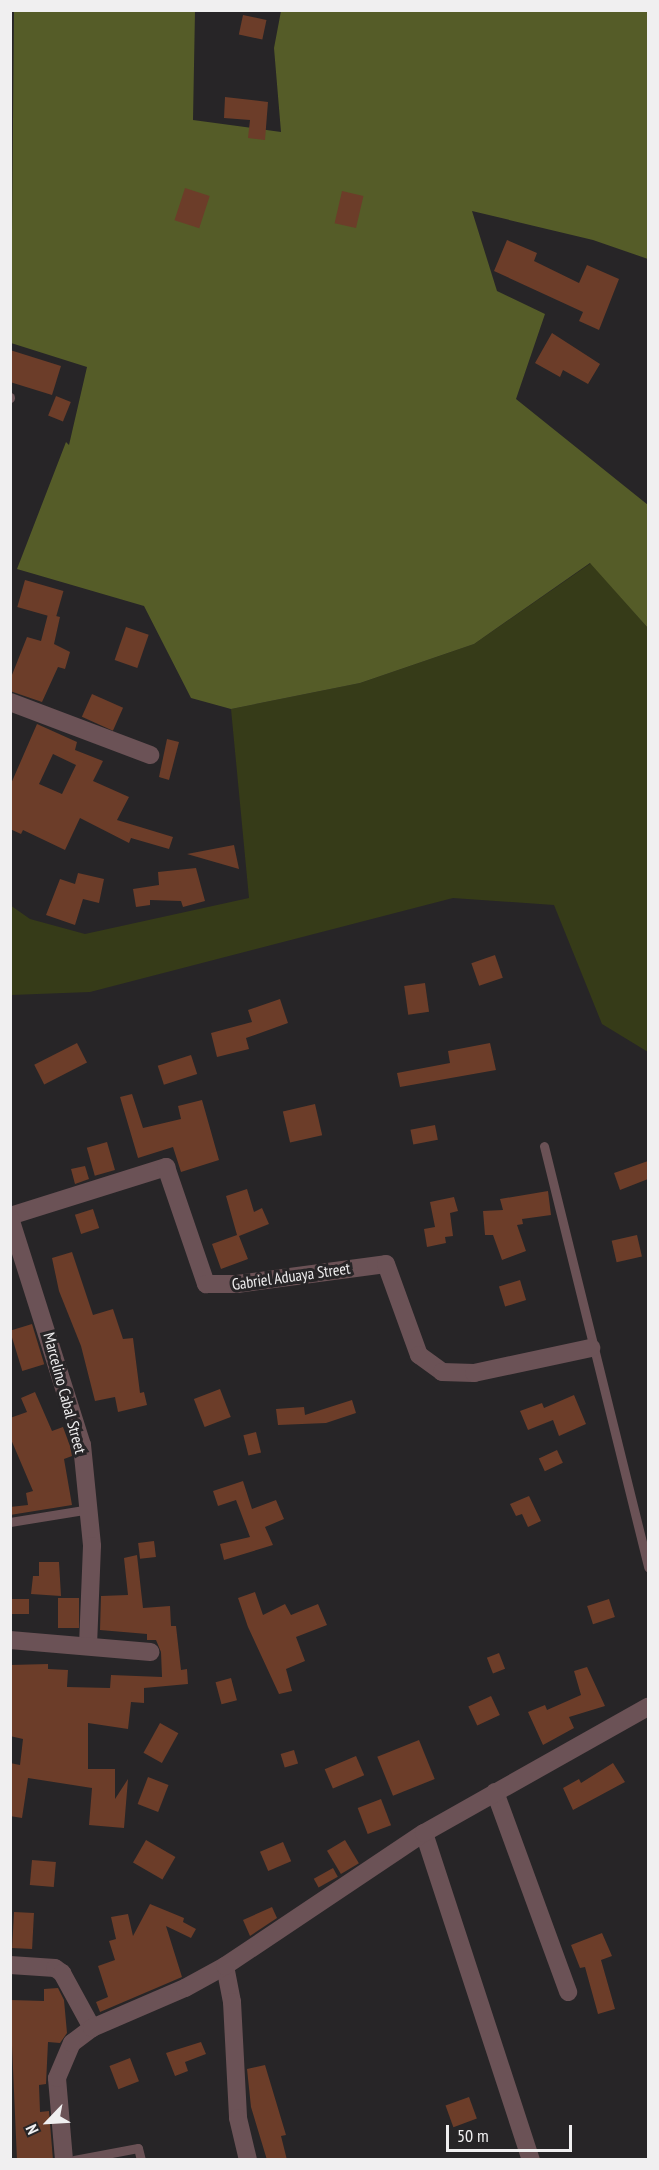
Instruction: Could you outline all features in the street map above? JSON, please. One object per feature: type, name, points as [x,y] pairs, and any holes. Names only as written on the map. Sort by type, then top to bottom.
[{"type":"street","points":[[10,702],[150,755]]},
{"type":"street","name":"Gabriel Aduaya Street","points":[[10,1217],[166,1167],[206,1284],[237,1284],[386,1264],[419,1355],[442,1372],[474,1373],[591,1348]]},
{"type":"street","name":"Marcelino Cabal Street","points":[[10,1217],[82,1445],[90,1509],[88,1646]]},
{"type":"street","points":[[10,1640],[150,1652]]},
{"type":"street","points":[[64,2160],[57,2078],[72,2043],[92,2028],[185,1988],[225,1966],[424,1833],[648,1707]]},
{"type":"street","points":[[495,1792],[568,1992]]},
{"type":"street","points":[[424,1833],[531,2160]]},
{"type":"street","points":[[10,1965],[55,1968],[63,1973],[92,2028]]},
{"type":"street","points":[[225,1966],[232,2002],[238,2118],[248,2160]]},
{"type":"lane","points":[[544,1146],[591,1348],[648,1567]]},
{"type":"lane","points":[[10,1522],[90,1509]]},
{"type":"lane","points":[[74,2160],[138,2148],[141,2160]]},
{"type":"green space","points":[[14,11],[195,11],[193,120],[281,132],[274,48],[281,11],[648,11],[648,259],[593,240],[472,211],[497,291],[545,314],[516,399],[648,505],[648,628],[590,563],[474,644],[360,683],[231,709],[191,698],[144,606],[17,569],[66,442],[69,445],[87,367],[11,343]]},
{"type":"green space","points":[[591,563],[648,628],[648,1052],[602,1024],[554,905],[453,898],[90,992],[11,995],[10,905],[30,919],[85,934],[249,898],[231,709],[360,683],[474,644]]},
{"type":"building","points":[[243,15],[266,20],[262,40],[239,35]]},
{"type":"building","points":[[225,97],[268,102],[265,140],[248,138],[250,120],[224,118]]},
{"type":"building","points":[[185,188],[210,196],[199,228],[174,220]]},
{"type":"building","points":[[342,191],[363,196],[356,228],[335,223]]},
{"type":"building","points":[[507,240],[537,253],[534,261],[579,283],[587,265],[619,279],[599,330],[579,321],[583,312],[494,271]]},
{"type":"building","points":[[552,333],[600,364],[588,384],[563,370],[560,377],[535,363]]},
{"type":"building","points":[[10,350],[61,366],[52,395],[10,382]]},
{"type":"building","points":[[56,396],[71,402],[63,421],[48,415]]},
{"type":"building","points":[[25,580],[63,591],[56,618],[17,607]]},
{"type":"building","points":[[48,614],[60,617],[54,644],[70,652],[65,669],[58,667],[42,702],[10,691],[10,680],[27,637],[41,641]]},
{"type":"building","points":[[126,627],[149,635],[137,668],[115,660]]},
{"type":"building","points":[[92,694],[123,708],[113,731],[82,717]]},
{"type":"building","points":[[37,724],[77,742],[75,750],[103,761],[93,781],[129,797],[117,820],[173,837],[169,849],[131,838],[129,843],[80,818],[65,850],[23,830],[21,834],[10,829],[10,786]],"holes":[[[53,754],[76,765],[62,794],[39,784]]]},
{"type":"building","points":[[167,739],[179,742],[169,780],[159,777]]},
{"type":"building","points":[[234,845],[239,869],[187,854]]},
{"type":"building","points":[[196,868],[205,901],[183,907],[181,901],[150,900],[150,905],[136,907],[133,889],[159,885],[158,872]]},
{"type":"building","points":[[78,873],[104,879],[99,903],[83,899],[75,925],[46,915],[60,879],[75,884]]},
{"type":"building","points":[[495,955],[503,978],[479,986],[471,963]]},
{"type":"building","points":[[425,983],[429,1012],[408,1015],[404,986]]},
{"type":"building","points":[[280,999],[288,1023],[246,1038],[249,1049],[217,1057],[211,1033],[252,1022],[248,1010]]},
{"type":"building","points":[[77,1043],[87,1063],[44,1084],[34,1065]]},
{"type":"building","points":[[490,1043],[496,1070],[400,1087],[397,1073],[450,1063],[448,1051]]},
{"type":"building","points":[[191,1055],[197,1074],[164,1085],[158,1066]]},
{"type":"building","points":[[132,1094],[143,1128],[181,1119],[178,1106],[202,1100],[219,1160],[181,1172],[173,1147],[138,1158],[120,1097]]},
{"type":"building","points":[[315,1104],[322,1135],[290,1143],[283,1111]]},
{"type":"building","points":[[435,1125],[438,1140],[413,1144],[410,1130]]},
{"type":"building","points":[[107,1142],[115,1170],[95,1176],[87,1148]]},
{"type":"building","points":[[648,1161],[648,1179],[620,1190],[614,1173]]},
{"type":"building","points":[[85,1166],[89,1179],[75,1184],[71,1169]]},
{"type":"building","points":[[247,1189],[254,1212],[262,1208],[269,1224],[239,1236],[248,1259],[221,1269],[212,1244],[237,1235],[226,1196]]},
{"type":"building","points":[[548,1191],[551,1215],[522,1219],[523,1224],[517,1225],[526,1251],[502,1260],[493,1235],[485,1235],[483,1211],[503,1210],[500,1199]]},
{"type":"building","points":[[454,1197],[458,1211],[450,1213],[453,1236],[445,1237],[446,1243],[427,1247],[424,1229],[435,1227],[430,1202]]},
{"type":"building","points":[[93,1209],[99,1228],[81,1234],[75,1215]]},
{"type":"building","points":[[637,1235],[642,1256],[617,1262],[612,1241]]},
{"type":"building","points":[[72,1252],[93,1315],[113,1309],[123,1339],[133,1338],[140,1393],[144,1392],[147,1405],[118,1412],[115,1397],[95,1401],[81,1346],[59,1291],[52,1258]]},
{"type":"building","points":[[520,1280],[526,1300],[505,1307],[499,1286]]},
{"type":"building","points":[[32,1324],[44,1364],[22,1371],[10,1331]]},
{"type":"building","points":[[220,1389],[231,1417],[205,1427],[194,1399]]},
{"type":"building","points":[[35,1392],[52,1431],[63,1427],[70,1446],[72,1456],[64,1459],[72,1505],[10,1515],[10,1507],[28,1505],[26,1493],[33,1491],[10,1437],[10,1418],[27,1412],[21,1398]]},
{"type":"building","points":[[574,1395],[586,1424],[559,1436],[553,1420],[528,1430],[520,1411],[542,1403],[544,1408]]},
{"type":"building","points":[[352,1400],[356,1413],[326,1423],[278,1425],[276,1409],[304,1407],[305,1415]]},
{"type":"building","points":[[256,1432],[261,1452],[248,1456],[243,1435]]},
{"type":"building","points":[[557,1450],[563,1463],[545,1471],[539,1458]]},
{"type":"building","points":[[243,1481],[252,1509],[276,1500],[284,1519],[265,1527],[273,1545],[224,1560],[220,1544],[250,1537],[236,1500],[218,1506],[213,1491]]},
{"type":"building","points":[[529,1496],[541,1521],[528,1527],[522,1514],[516,1516],[510,1504]]},
{"type":"building","points":[[154,1541],[156,1557],[140,1559],[138,1543]]},
{"type":"building","points":[[137,1555],[143,1608],[170,1606],[171,1626],[176,1626],[181,1670],[187,1669],[188,1684],[144,1688],[144,1703],[131,1702],[128,1729],[88,1723],[88,1769],[115,1769],[115,1799],[128,1779],[124,1828],[89,1825],[92,1788],[28,1778],[22,1818],[10,1816],[10,1763],[20,1765],[23,1739],[10,1736],[10,1665],[48,1664],[48,1669],[68,1670],[67,1687],[110,1688],[111,1675],[162,1677],[161,1652],[156,1640],[147,1640],[147,1634],[100,1630],[101,1596],[128,1595],[124,1558]]},
{"type":"building","points":[[39,1562],[59,1562],[61,1596],[31,1594],[33,1576],[39,1576]]},
{"type":"building","points":[[255,1592],[263,1615],[285,1604],[291,1615],[318,1604],[327,1625],[296,1637],[305,1661],[286,1669],[292,1691],[279,1694],[248,1627],[238,1598]]},
{"type":"building","points":[[58,1598],[79,1598],[79,1628],[58,1628]]},
{"type":"building","points":[[10,1599],[29,1599],[29,1614],[10,1614]]},
{"type":"building","points":[[609,1599],[615,1617],[593,1624],[587,1606]]},
{"type":"building","points":[[499,1653],[505,1669],[493,1674],[487,1658]]},
{"type":"building","points":[[587,1667],[605,1706],[569,1717],[574,1728],[543,1745],[528,1712],[545,1705],[547,1710],[581,1695],[574,1671]]},
{"type":"building","points":[[231,1678],[237,1700],[221,1704],[216,1682]]},
{"type":"building","points":[[491,1696],[500,1715],[477,1726],[468,1707]]},
{"type":"building","points":[[160,1723],[178,1733],[162,1763],[144,1753]]},
{"type":"building","points":[[419,1740],[435,1779],[393,1796],[377,1757]]},
{"type":"building","points":[[294,1750],[298,1763],[285,1767],[281,1754]]},
{"type":"building","points":[[356,1756],[364,1775],[333,1789],[325,1769]]},
{"type":"building","points":[[613,1763],[625,1782],[573,1810],[563,1788],[579,1779],[581,1783]]},
{"type":"building","points":[[148,1777],[169,1785],[158,1812],[138,1804]]},
{"type":"building","points":[[381,1799],[391,1825],[368,1834],[358,1808]]},
{"type":"building","points":[[146,1840],[175,1857],[162,1880],[133,1863]]},
{"type":"building","points":[[345,1840],[359,1863],[341,1874],[327,1851]]},
{"type":"building","points":[[283,1842],[291,1861],[268,1871],[260,1852]]},
{"type":"building","points":[[32,1860],[56,1862],[54,1887],[30,1885]]},
{"type":"building","points":[[333,1868],[338,1877],[319,1887],[314,1879]]},
{"type":"building","points":[[150,1904],[184,1918],[183,1922],[196,1929],[191,1938],[166,1926],[182,1977],[100,2012],[96,2002],[108,1997],[98,1966],[115,1960],[109,1941],[116,1939],[111,1917],[128,1914],[133,1936]]},
{"type":"building","points":[[272,1907],[277,1918],[250,1936],[243,1920]]},
{"type":"building","points":[[14,1912],[34,1913],[32,1949],[12,1948]]},
{"type":"building","points":[[602,1933],[612,1956],[601,1960],[615,2009],[598,2014],[585,1967],[580,1968],[571,1945]]},
{"type":"building","points":[[58,1988],[64,2000],[67,2033],[60,2043],[48,2042],[46,2084],[39,2085],[40,2112],[49,2111],[53,2160],[17,2160],[10,2000],[44,2001],[44,1989]]},
{"type":"building","points":[[201,2042],[206,2054],[185,2062],[188,2071],[175,2076],[166,2053]]},
{"type":"building","points":[[130,2058],[139,2081],[118,2089],[109,2066]]},
{"type":"building","points":[[265,2065],[286,2135],[281,2136],[287,2160],[267,2160],[251,2107],[247,2069]]},
{"type":"building","points":[[469,2097],[477,2119],[453,2127],[446,2106]]}]
